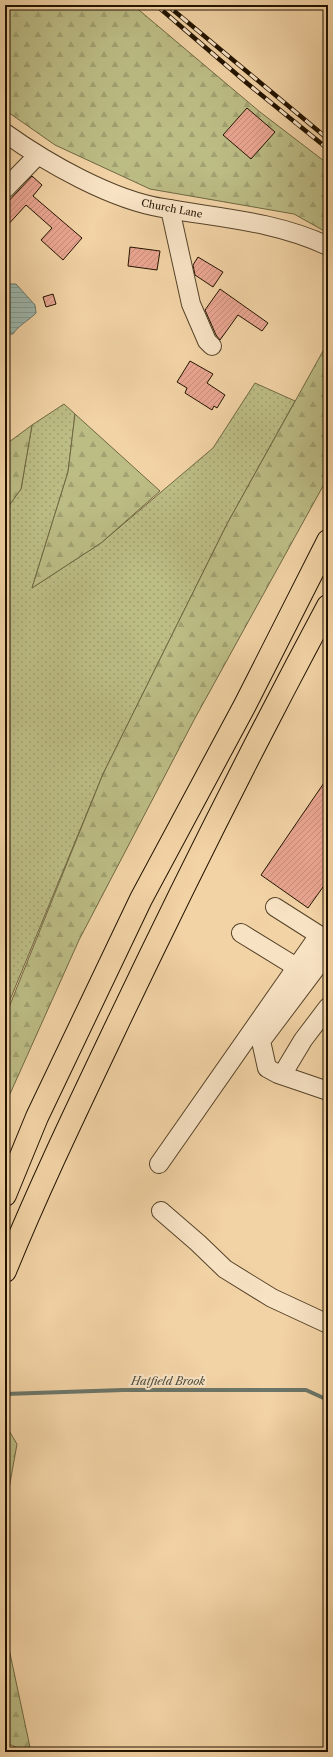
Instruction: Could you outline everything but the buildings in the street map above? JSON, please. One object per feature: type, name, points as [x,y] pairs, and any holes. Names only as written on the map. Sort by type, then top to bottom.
[{"type":"highway","points":[[5,1195],[37,1117],[141,899],[245,705],[328,541]]},
{"type":"highway","points":[[5,1271],[34,1200],[173,907],[261,731],[328,606]]},
{"type":"street","name":"Church Lane","points":[[5,133],[38,155],[93,184],[140,203],[245,220],[286,230],[328,246]]},
{"type":"street","points":[[5,189],[38,155]]},
{"type":"street","points":[[170,209],[191,304],[207,341],[212,346]]},
{"type":"street","points":[[275,907],[319,935],[303,971],[261,1041],[267,1068],[282,1075],[328,1091]]},
{"type":"street","points":[[241,933],[303,971]]},
{"type":"street","points":[[159,1164],[303,971],[328,952]]},
{"type":"street","points":[[282,1075],[303,1040],[328,1007]]},
{"type":"street","points":[[161,1211],[225,1269],[272,1298],[328,1324]]},
{"type":"green space","points":[[5,5],[133,5],[260,112],[328,164],[328,233],[294,214],[150,189],[55,145],[5,110]]},
{"type":"green space","points":[[328,342],[328,477],[194,720],[79,940],[5,1105],[5,1017],[103,774],[227,524]]},
{"type":"green space","points":[[255,383],[295,401],[227,524],[103,774],[5,1012],[5,511],[21,489],[32,425],[64,404],[75,414],[68,472],[32,588],[101,543],[213,448]]},
{"type":"green space","points":[[75,414],[160,491],[101,543],[32,588],[68,472]]},
{"type":"green space","points":[[32,425],[21,489],[5,511],[5,445]]},
{"type":"green space","points":[[5,1424],[17,1444],[5,1511]]},
{"type":"green space","points":[[5,1630],[31,1752],[26,1752],[5,1742]]},
{"type":"shaded area","points":[[7,284],[16,284],[35,305],[36,313],[13,334],[5,334],[5,286]]},
{"type":"waterway","name":"Hatfield Brook","points":[[5,1394],[123,1390],[306,1390],[328,1400]]},
{"type":"railway","points":[[156,5],[248,84],[328,149]]},
{"type":"railway","points":[[167,5],[328,139]]}]
